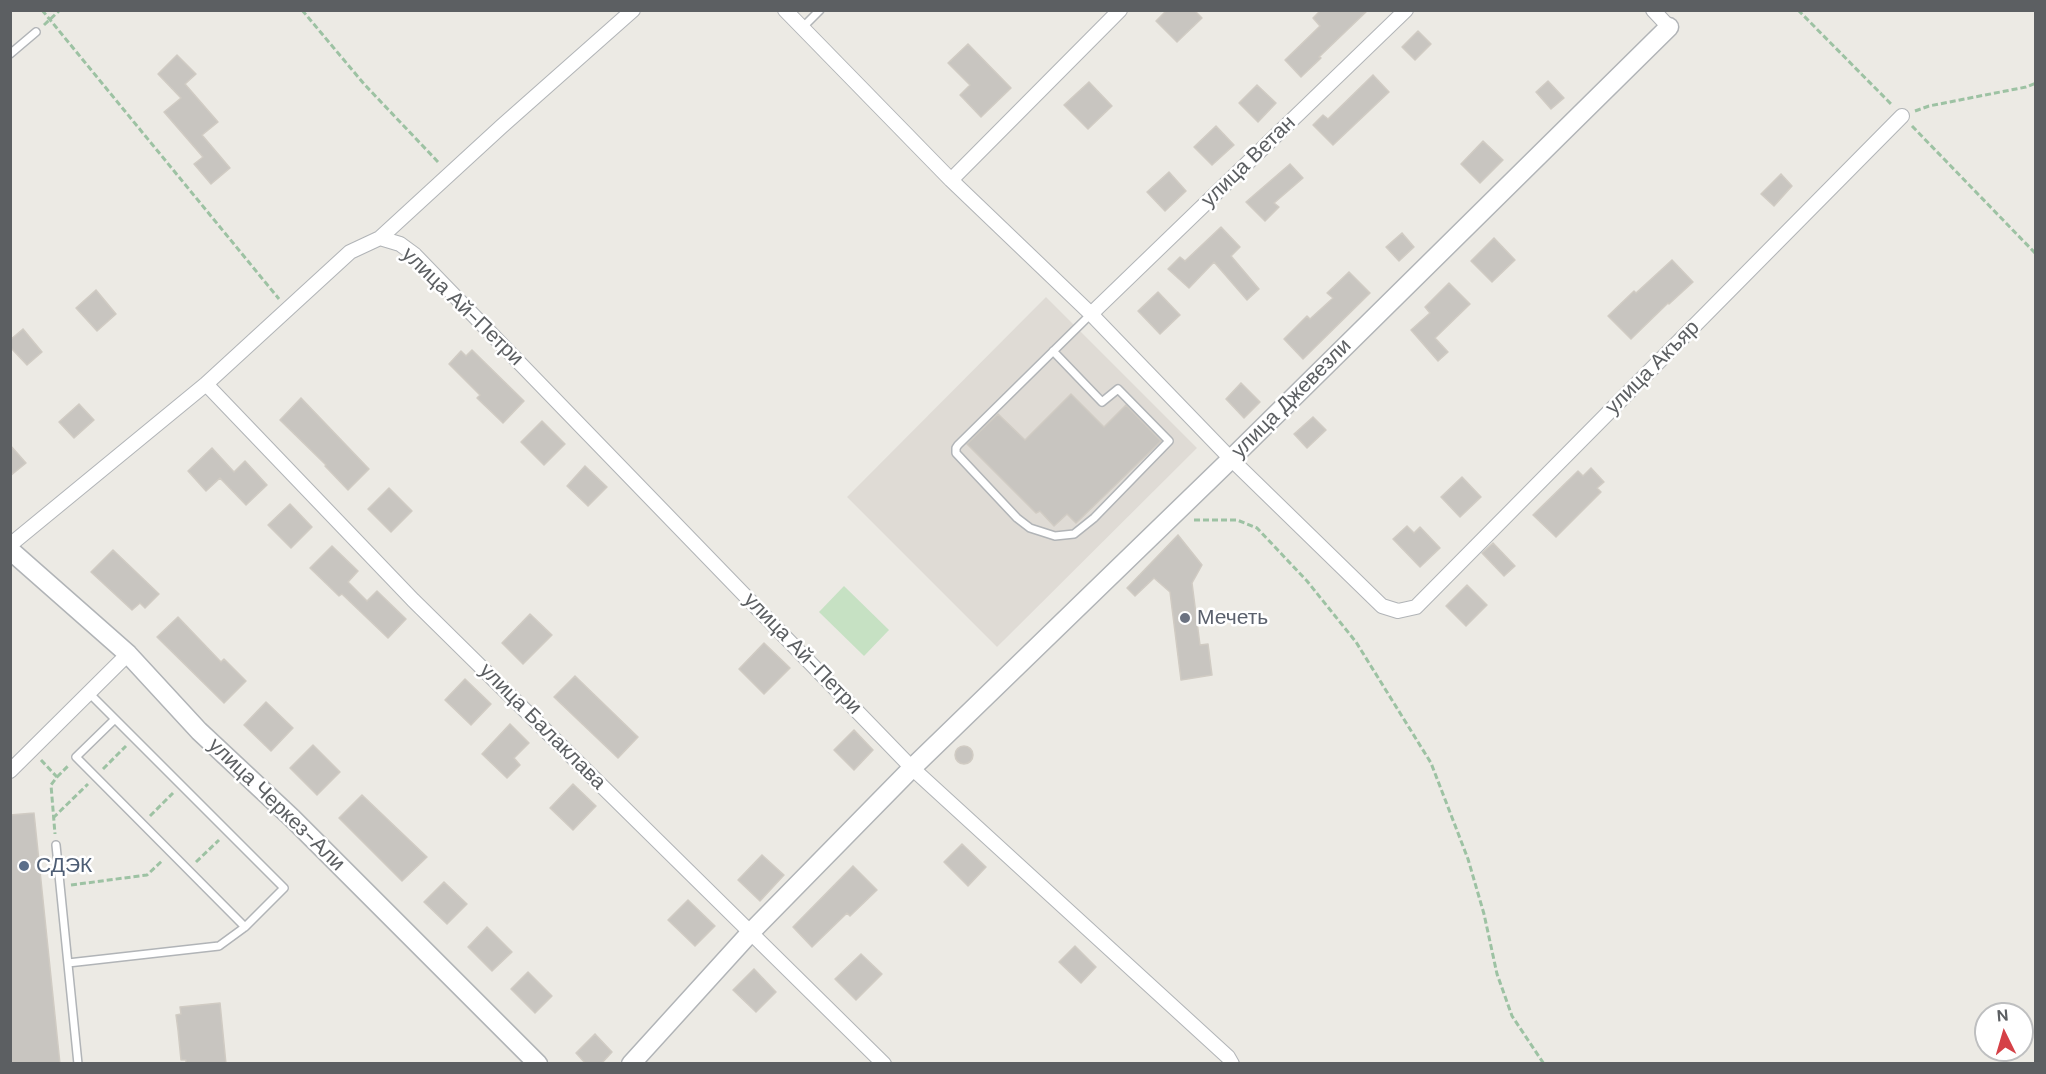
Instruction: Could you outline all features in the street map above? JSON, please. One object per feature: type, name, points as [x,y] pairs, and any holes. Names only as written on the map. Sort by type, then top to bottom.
[{"type":"street","points":[[10,545],[206,384],[350,252],[380,238],[633,10]]},
{"type":"street","points":[[785,10],[951,180],[1091,314],[1231,459]]},
{"type":"street","points":[[951,180],[1120,10]]},
{"type":"street","name":"улица Ветан","points":[[1091,314],[1406,10]]},
{"type":"street","points":[[1653,10],[1669,27]]},
{"type":"street","name":"улица Джевезли","points":[[631,1064],[750,933],[912,768],[1231,459],[1669,27]]},
{"type":"street","name":"улица Акъяр","points":[[1231,459],[1382,606],[1398,610],[1416,607],[1902,116]]},
{"type":"street","name":"улица Ай-Петри","points":[[380,238],[400,244],[415,255],[912,768],[1228,1057],[1232,1064]]},
{"type":"street","name":"улица Балаклава","points":[[206,384],[413,600],[884,1064]]},
{"type":"street","name":"улица Черкез-Али","points":[[10,550],[128,654],[199,731],[292,818],[538,1064]]},
{"type":"street","points":[[10,771],[128,654]]},
{"type":"lane","points":[[802,28],[820,10]]},
{"type":"lane","points":[[10,54],[36,32]]},
{"type":"lane","points":[[1053,351],[1102,402],[1118,389],[1169,441],[1094,518],[1074,534],[1055,536],[1030,528],[1017,518],[956,453],[958,445],[1053,351],[1091,314]]},
{"type":"lane","points":[[68,963],[219,946],[245,927],[284,888],[89,693]]},
{"type":"lane","points":[[115,719],[76,758],[245,927]]},
{"type":"lane","points":[[56,845],[78,1064]]},
{"type":"path","points":[[42,10],[288,309]]},
{"type":"path","points":[[36,32],[60,10]]},
{"type":"path","points":[[302,10],[364,84],[449,174]]},
{"type":"path","points":[[1798,10],[2036,255]]},
{"type":"path","points":[[1902,116],[1929,106],[2026,87],[2036,82]]},
{"type":"path","points":[[1168,520],[1237,520],[1257,528],[1307,581],[1356,642],[1431,763],[1468,858],[1485,914],[1497,975],[1512,1016],[1544,1064]]},
{"type":"path","points":[[32,750],[57,777]]},
{"type":"path","points":[[56,845],[51,785],[76,758]]},
{"type":"path","points":[[142,824],[181,785]]},
{"type":"path","points":[[188,870],[227,831]]},
{"type":"path","points":[[60,886],[147,875],[171,853]]},
{"type":"shaded area","points":[[1046,297],[1197,448],[997,647],[847,497]]},
{"type":"green space","points":[[844,586],[889,630],[864,656],[819,612]]},
{"type":"building","points":[[1167,10],[1194,10],[1202,18],[1177,42],[1156,21]]},
{"type":"building","points":[[1321,10],[1368,10],[1301,77],[1285,60],[1320,26],[1313,18]]},
{"type":"building","points":[[1418,31],[1431,44],[1415,60],[1402,47]]},
{"type":"building","points":[[968,44],[1011,88],[981,117],[960,95],[970,85],[948,63]]},
{"type":"building","points":[[177,55],[196,74],[185,84],[218,122],[202,135],[230,168],[211,184],[194,164],[203,157],[164,112],[181,98],[158,74]]},
{"type":"building","points":[[1373,75],[1389,92],[1333,145],[1313,125],[1323,115],[1328,119]]},
{"type":"building","points":[[1548,81],[1564,98],[1551,109],[1536,92]]},
{"type":"building","points":[[1089,82],[1112,106],[1088,129],[1064,105]]},
{"type":"building","points":[[1257,85],[1276,103],[1258,122],[1239,103]]},
{"type":"building","points":[[1216,126],[1234,145],[1212,165],[1194,147]]},
{"type":"building","points":[[1483,141],[1503,160],[1480,183],[1461,164]]},
{"type":"building","points":[[1290,164],[1303,178],[1274,203],[1279,207],[1265,221],[1246,202]]},
{"type":"building","points":[[1169,172],[1186,191],[1165,211],[1147,192]]},
{"type":"building","points":[[1781,174],[1792,186],[1774,206],[1761,194]]},
{"type":"building","points":[[1221,227],[1240,247],[1231,256],[1259,289],[1247,300],[1214,262],[1189,288],[1168,269],[1180,257],[1185,261]]},
{"type":"building","points":[[1402,233],[1414,247],[1399,261],[1386,247]]},
{"type":"building","points":[[1494,238],[1515,260],[1492,282],[1471,261]]},
{"type":"building","points":[[1672,260],[1693,282],[1631,339],[1608,316]]},
{"type":"building","points":[[1349,272],[1370,293],[1303,359],[1284,339],[1307,316],[1310,319],[1333,298],[1327,293]]},
{"type":"building","points":[[1449,283],[1470,304],[1435,338],[1448,352],[1438,361],[1411,330],[1430,313],[1425,307]]},
{"type":"building","points":[[96,290],[116,314],[97,331],[76,308]]},
{"type":"building","points":[[1158,292],[1180,315],[1160,334],[1138,311]]},
{"type":"building","points":[[23,329],[42,352],[27,365],[10,347],[10,340]]},
{"type":"building","points":[[472,350],[524,401],[503,423],[477,398],[480,395],[449,364],[461,351],[466,356]]},
{"type":"building","points":[[1241,383],[1260,402],[1244,418],[1226,399]]},
{"type":"building","points":[[1071,394],[1104,427],[1126,405],[1161,441],[1076,523],[1067,514],[1054,526],[1040,511],[1036,513],[967,444],[998,414],[1025,440]]},
{"type":"building","points":[[301,398],[369,469],[348,490],[280,420]]},
{"type":"building","points":[[79,404],[94,420],[74,438],[59,422]]},
{"type":"building","points":[[1313,417],[1326,430],[1307,448],[1294,434]]},
{"type":"building","points":[[542,421],[565,444],[544,465],[521,442]]},
{"type":"building","points":[[10,445],[26,463],[10,476]]},
{"type":"building","points":[[212,448],[234,472],[245,461],[267,485],[246,505],[220,478],[206,491],[188,471]]},
{"type":"building","points":[[585,466],[607,487],[588,506],[567,486]]},
{"type":"building","points":[[1591,468],[1604,482],[1597,488],[1601,492],[1556,537],[1533,515],[1578,471],[1583,476]]},
{"type":"building","points":[[1462,477],[1481,497],[1460,517],[1441,497]]},
{"type":"building","points":[[389,488],[412,511],[391,532],[368,509]]},
{"type":"building","points":[[290,504],[312,527],[291,548],[268,525]]},
{"type":"building","points":[[1407,526],[1414,533],[1420,527],[1440,548],[1420,567],[1393,539]]},
{"type":"building","points":[[1178,535],[1202,565],[1192,583],[1200,645],[1208,644],[1212,675],[1181,680],[1170,592],[1154,578],[1135,596],[1127,588]]},
{"type":"building","points":[[1493,543],[1515,566],[1504,576],[1482,553]]},
{"type":"building","points":[[332,546],[358,571],[348,582],[367,601],[377,591],[406,619],[388,638],[342,594],[339,596],[310,568]]},
{"type":"building","points":[[113,550],[159,594],[145,608],[140,603],[132,610],[91,572]]},
{"type":"building","points":[[1467,585],[1487,605],[1466,626],[1446,606]]},
{"type":"building","points":[[530,614],[552,635],[523,664],[502,643]]},
{"type":"building","points":[[178,617],[221,662],[224,659],[246,681],[224,703],[157,637]]},
{"type":"building","points":[[764,643],[790,668],[764,694],[739,669]]},
{"type":"building","points":[[575,676],[638,737],[618,758],[554,697]]},
{"type":"building","points":[[465,679],[491,704],[471,725],[445,700]]},
{"type":"building","points":[[266,702],[293,728],[271,751],[244,725]]},
{"type":"building","points":[[510,724],[529,743],[514,758],[520,765],[507,778],[482,754]]},
{"type":"building","points":[[854,730],[873,750],[854,770],[834,750]]},
{"type":"building","points":[[313,745],[340,772],[317,795],[290,768]]},
{"type":"building","points":[[964,746],[970,749],[973,755],[970,761],[964,764],[958,761],[955,755],[958,749]]},
{"type":"building","points":[[573,784],[596,806],[573,830],[550,808]]},
{"type":"building","points":[[362,795],[427,857],[402,881],[339,818]]},
{"type":"building","points":[[34,813],[60,1064],[10,1064],[10,815]]},
{"type":"building","points":[[962,844],[986,867],[968,886],[944,862]]},
{"type":"building","points":[[762,855],[784,875],[760,901],[738,880]]},
{"type":"building","points":[[853,866],[877,890],[850,916],[847,913],[812,947],[793,927]]},
{"type":"building","points":[[444,882],[467,904],[447,924],[424,902]]},
{"type":"building","points":[[688,900],[715,926],[695,946],[668,920]]},
{"type":"building","points":[[487,927],[512,952],[492,971],[468,947]]},
{"type":"building","points":[[1075,946],[1096,967],[1081,983],[1059,962]]},
{"type":"building","points":[[861,954],[882,974],[856,1000],[835,979]]},
{"type":"building","points":[[754,969],[776,992],[756,1012],[733,990]]},
{"type":"building","points":[[528,972],[552,996],[535,1013],[511,989]]},
{"type":"building","points":[[220,1003],[226,1064],[186,1064],[186,1060],[181,1060],[176,1015],[181,1014],[180,1007]]},
{"type":"building","points":[[595,1034],[612,1052],[601,1064],[586,1064],[576,1053]]},
{"type":"place","name":"Мечеть","points":[[1185,618]]},
{"type":"place","name":"СДЭК","points":[[24,866]]}]
